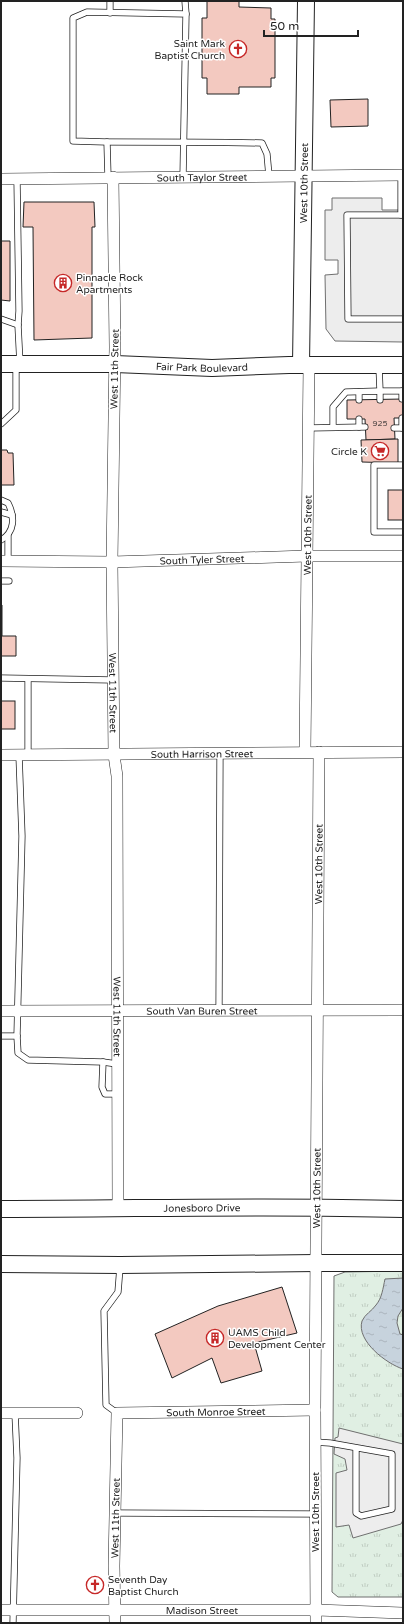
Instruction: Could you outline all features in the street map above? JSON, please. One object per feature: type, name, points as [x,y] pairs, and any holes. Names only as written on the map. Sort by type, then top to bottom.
[{"type":"street","name":"West 10th Street","points":[[305,752],[308,428],[305,365],[304,175],[306,1]]},
{"type":"street","name":"South Taylor Street","points":[[1,179],[402,175]]},
{"type":"street","name":"West 11th Street","points":[[111,177],[115,364],[112,562],[114,755],[117,776],[118,1209]]},
{"type":"street","name":"Fair Park Boulevard","points":[[12,364],[115,364],[212,368],[305,365],[403,365]]},
{"type":"street","name":"South Tyler Street","points":[[4,561],[112,562],[307,556],[403,556]]},
{"type":"street","name":"West 10th Street","points":[[316,1623],[315,1410],[319,752]]},
{"type":"street","name":"South Harrison Street","points":[[1,755],[403,752]]},
{"type":"street","name":"South Van Buren Street","points":[[1,1011],[403,1010]]},
{"type":"street","name":"Jonesboro Drive","points":[[1,1208],[118,1209],[317,1207],[403,1209]]},
{"type":"street","points":[[1,1264],[120,1265],[403,1263]]},
{"type":"street","name":"South Monroe Street","points":[[116,1413],[315,1410]]},
{"type":"street","points":[[1,1413],[77,1413]]},
{"type":"street","name":"West 11th Street","points":[[115,1623],[114,1566],[116,1413]]},
{"type":"street","name":"Madison Street","points":[[1,1610],[316,1610],[403,1613]]},
{"type":"lane","points":[[110,1],[110,13]]},
{"type":"lane","points":[[183,177],[185,1]]},
{"type":"lane","points":[[186,14],[87,12],[73,18],[73,141],[262,143],[267,154],[269,176]]},
{"type":"lane","points":[[107,142],[111,177]]},
{"type":"lane","points":[[402,175],[402,215],[347,215],[348,319],[403,319]]},
{"type":"lane","points":[[1,424],[16,410],[12,364],[19,311],[17,179]]},
{"type":"lane","points":[[1,320],[18,325]]},
{"type":"lane","points":[[379,365],[380,400]]},
{"type":"lane","points":[[333,427],[333,407],[346,392],[402,391],[402,399]]},
{"type":"lane","points":[[359,392],[359,400]]},
{"type":"lane","points":[[394,428],[403,428],[402,418]]},
{"type":"lane","points":[[359,419],[359,427]]},
{"type":"lane","points":[[308,428],[365,427]]},
{"type":"lane","points":[[403,465],[374,465],[374,532],[403,532]]},
{"type":"lane","points":[[1,500],[8,503],[12,515],[12,530],[8,536],[4,561]]},
{"type":"lane","points":[[1,512],[12,515]]},
{"type":"lane","points":[[1,540],[8,536]]},
{"type":"lane","points":[[1,581],[9,581]]},
{"type":"lane","points":[[1,678],[113,680]]},
{"type":"lane","points":[[28,678],[24,755],[17,1036],[18,1053],[28,1060],[103,1062],[118,1064]]},
{"type":"lane","points":[[219,1011],[220,753]]},
{"type":"lane","points":[[1,1036],[17,1036]]},
{"type":"lane","points":[[103,1062],[102,1087],[105,1094],[118,1094]]},
{"type":"lane","points":[[116,1413],[106,1404],[104,1311],[118,1292],[120,1265]]},
{"type":"lane","points":[[13,1623],[17,1458],[15,1413]]},
{"type":"lane","points":[[315,1442],[330,1443],[392,1454],[392,1510],[361,1516],[356,1513],[356,1448]]},
{"type":"lane","points":[[115,1513],[315,1514]]},
{"type":"green space","points":[[403,1271],[403,1597],[338,1597],[332,1592],[334,1276],[345,1272]]},
{"type":"shaded area","points":[[332,198],[382,198],[382,210],[403,210],[403,342],[335,341],[326,329],[325,275],[338,274],[338,260],[325,260],[325,210],[332,210]]},
{"type":"shaded area","points":[[339,1428],[403,1444],[403,1520],[401,1524],[353,1538],[349,1525],[336,1527],[336,1473],[347,1470],[345,1459],[334,1454],[335,1438],[338,1437]]},
{"type":"water","points":[[403,1278],[403,1308],[398,1316],[397,1323],[400,1334],[403,1335],[403,1369],[389,1362],[374,1351],[368,1344],[361,1329],[363,1319],[380,1299],[385,1279]]},
{"type":"building","name":"Saint Mark Baptist Church","points":[[207,1],[239,1],[239,7],[271,8],[271,19],[275,19],[275,78],[271,78],[271,87],[239,87],[239,94],[207,94],[207,78],[202,78],[202,18],[207,18]]},
{"type":"building","points":[[368,99],[368,126],[331,127],[330,100]]},
{"type":"building","name":"Pinnacle Rock Apartments","points":[[24,202],[94,202],[95,227],[92,227],[92,338],[34,340],[33,227],[23,227]]},
{"type":"building","points":[[1,241],[10,241],[10,301],[1,300]]},
{"type":"building","name":"Circle K","points":[[403,399],[403,418],[394,418],[395,439],[366,440],[365,419],[347,419],[347,400]]},
{"type":"building","name":"Circle K","points":[[398,439],[398,463],[362,462],[361,440]]},
{"type":"building","points":[[1,450],[7,450],[8,453],[13,453],[14,485],[1,485]]},
{"type":"building","points":[[388,490],[403,490],[403,520],[388,520]]},
{"type":"building","points":[[1,605],[2,636],[16,636],[16,656],[1,656]]},
{"type":"building","points":[[1,701],[15,701],[15,729],[1,729]]},
{"type":"building","name":"UAMS Child Development Center","points":[[282,1287],[297,1333],[254,1343],[262,1371],[221,1383],[212,1358],[172,1378],[155,1334],[218,1306]]},
{"type":"place","name":"Saint Mark Baptist Church","points":[[238,49]]},
{"type":"place","name":"Pinnacle Rock Apartments","points":[[63,283]]},
{"type":"place","name":"Circle K","points":[[380,451]]},
{"type":"place","name":"UAMS Child Development Center","points":[[215,1338]]},
{"type":"place","name":"Seventh Day Baptist Church","points":[[95,1585]]}]
